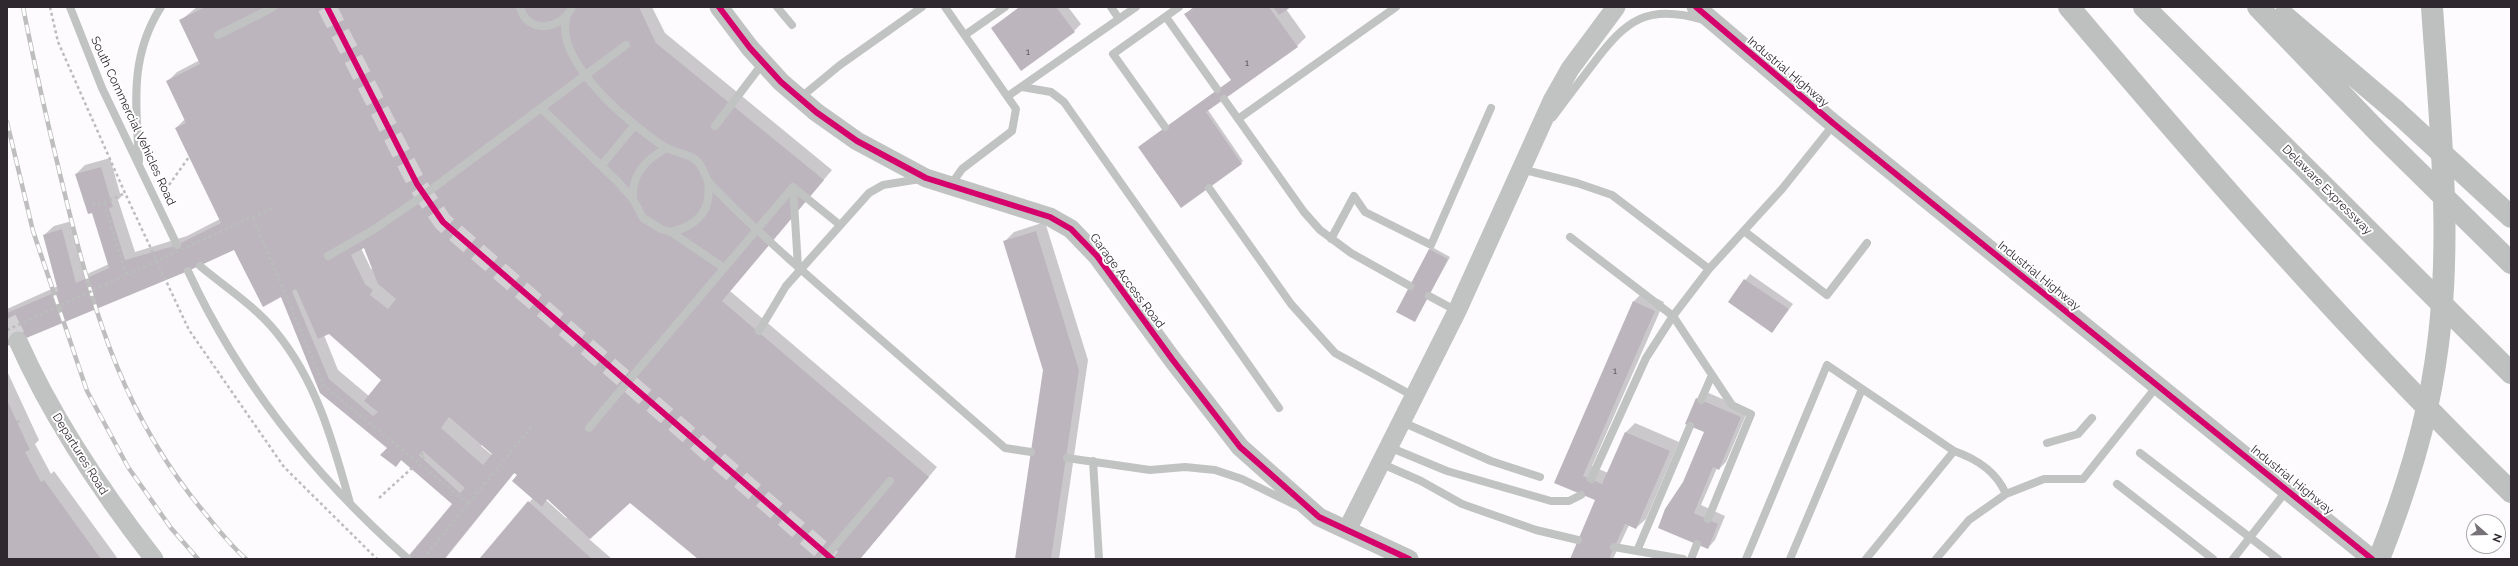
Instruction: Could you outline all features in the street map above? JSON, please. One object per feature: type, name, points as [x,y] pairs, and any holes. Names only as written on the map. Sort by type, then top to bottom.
[{"type":"highway","points":[[2069,7],[2296,269],[2446,428],[2511,492]]},
{"type":"highway","name":"Delaware Expressway","points":[[2144,7],[2511,373]]},
{"type":"highway","points":[[2258,7],[2378,132],[2511,263]]},
{"type":"highway","points":[[2273,7],[2397,112],[2511,217]]},
{"type":"highway","points":[[2379,559],[2398,509],[2419,442],[2435,364],[2441,315],[2445,201],[2432,7]]},
{"type":"street","name":"Garage Access Road","points":[[719,7],[763,63],[800,98],[857,142],[926,178],[949,187],[1050,217],[1060,222],[1081,237],[1230,436],[1250,456],[1319,516],[1409,559]]},
{"type":"street","points":[[1348,530],[1457,311],[1552,101],[1570,69],[1616,7]]},
{"type":"street","name":"Industrial Highway","points":[[1696,7],[1834,124],[2372,559]]},
{"type":"street","name":"Departures Road","points":[[12,336],[68,437],[106,495],[154,559]]},
{"type":"lane","name":"South Commercial Vehicles Road","points":[[70,7],[99,82],[177,245]]},
{"type":"lane","points":[[140,165],[136,87],[137,67],[147,34],[161,7]]},
{"type":"lane","points":[[520,7],[527,19],[540,26],[554,26],[566,18],[572,7]]},
{"type":"lane","points":[[777,7],[792,25]]},
{"type":"lane","points":[[800,98],[840,65],[922,7]]},
{"type":"lane","points":[[945,7],[1016,109],[1012,131],[962,169],[954,177],[949,187]]},
{"type":"lane","points":[[965,35],[1005,7]]},
{"type":"lane","points":[[1111,7],[1119,19]]},
{"type":"lane","points":[[1008,96],[1136,7]]},
{"type":"lane","points":[[1166,127],[1113,54],[1179,7]]},
{"type":"lane","points":[[1238,119],[1396,7]]},
{"type":"lane","points":[[218,35],[269,9]]},
{"type":"lane","points":[[1531,147],[1611,40],[1627,25],[1647,16],[1668,14],[1714,23]]},
{"type":"lane","points":[[1166,17],[1217,89]]},
{"type":"lane","points":[[566,18],[566,37],[585,75],[605,99],[634,126],[667,148],[695,160],[701,166],[708,181],[710,198],[703,214],[688,226],[671,232]]},
{"type":"lane","points":[[328,256],[384,223],[626,45]]},
{"type":"lane","points":[[715,126],[763,63]]},
{"type":"lane","points":[[1022,87],[1051,92],[1064,102],[1279,408]]},
{"type":"lane","points":[[1224,99],[1304,212],[1331,239],[1362,260],[1410,286]]},
{"type":"lane","points":[[541,108],[602,165],[633,199],[643,218],[656,227],[671,232],[724,268]]},
{"type":"lane","points":[[1331,239],[1354,196],[1365,212],[1432,245],[1491,108]]},
{"type":"lane","points":[[1591,479],[1646,358],[1673,316],[1709,269],[1782,189],[1834,124]]},
{"type":"lane","points":[[602,165],[634,126]]},
{"type":"lane","points":[[633,199],[632,190],[639,171],[653,156],[667,148]]},
{"type":"lane","points":[[1521,169],[1576,183],[1612,195],[1709,269]]},
{"type":"lane","points":[[759,331],[786,286],[840,225],[876,188],[892,183],[926,178]]},
{"type":"lane","points":[[708,181],[756,230],[1005,448],[1031,452]]},
{"type":"lane","points":[[793,187],[840,225]]},
{"type":"lane","points":[[588,429],[793,187]]},
{"type":"lane","points":[[793,187],[798,267]]},
{"type":"lane","points":[[1208,188],[1291,304],[1336,353],[1415,397]]},
{"type":"lane","points":[[1744,231],[1828,295],[1868,243]]},
{"type":"lane","points":[[1570,237],[1673,316],[1732,406],[1750,414],[1708,519]]},
{"type":"lane","points":[[200,266],[262,318],[275,331],[296,362],[314,391],[322,411],[350,505]]},
{"type":"lane","points":[[188,272],[213,321],[248,380],[293,440],[350,505],[407,558]]},
{"type":"lane","points":[[1429,296],[1457,311]]},
{"type":"lane","points":[[1746,559],[1826,365],[1954,451],[1975,459],[2000,480],[2006,494]]},
{"type":"lane","points":[[1701,400],[1712,375]]},
{"type":"lane","points":[[1936,559],[1969,520],[2006,494],[2044,479],[2083,479],[2157,386]]},
{"type":"lane","points":[[1790,559],[1862,389]]},
{"type":"lane","points":[[2047,443],[2078,434],[2092,418]]},
{"type":"lane","points":[[1402,422],[1491,461],[1540,477]]},
{"type":"lane","points":[[1636,551],[1690,426]]},
{"type":"lane","points":[[1866,559],[1954,451]]},
{"type":"lane","points":[[2140,453],[2278,559]]},
{"type":"lane","points":[[1385,455],[1551,501],[1570,501],[1582,495]]},
{"type":"lane","points":[[1385,455],[1421,481],[1462,504],[1536,530],[1578,540]]},
{"type":"lane","points":[[1067,458],[1150,470],[1185,467],[1215,470],[1242,479],[1319,516]]},
{"type":"lane","points":[[1093,462],[1099,559]]},
{"type":"lane","points":[[824,559],[890,480]]},
{"type":"lane","points":[[2117,484],[2213,559]]},
{"type":"lane","points":[[2233,559],[2287,490]]},
{"type":"lane","points":[[1690,559],[1696,544]]},
{"type":"lane","points":[[1614,547],[1683,559]]},
{"type":"path","points":[[169,185],[188,157]]},
{"type":"path","points":[[92,204],[104,203],[125,193]]},
{"type":"path","points":[[104,203],[125,271],[128,275]]},
{"type":"path","points":[[12,336],[128,275],[272,208]]},
{"type":"path","points":[[253,218],[324,386],[468,504]]},
{"type":"path","points":[[423,559],[533,425]]},
{"type":"path","points":[[421,453],[424,456],[423,458]]},
{"type":"path","points":[[379,498],[412,468]]},
{"type":"building","points":[[205,7],[639,7],[656,43],[824,180],[722,301],[929,477],[860,559],[698,559],[630,503],[590,539],[547,499],[542,507],[512,481],[517,475],[514,473],[444,559],[406,559],[452,504],[401,460],[396,467],[380,455],[387,448],[320,393],[281,297],[263,307],[234,250],[188,271],[7,346],[7,313],[58,291],[43,235],[62,229],[76,283],[109,268],[92,213],[88,214],[75,174],[101,167],[113,207],[109,208],[125,260],[177,245],[221,223],[175,128],[186,123],[166,81],[200,64],[179,20]],"holes":[[[364,248],[378,284],[396,299],[388,309],[370,295],[373,290],[365,284],[351,255]],[[296,289],[318,339],[329,334],[381,380],[364,401],[378,412],[373,416],[329,379],[292,291]],[[449,417],[492,454],[483,465],[441,428]],[[423,451],[465,488],[460,493],[419,455]]]},
{"type":"building","points":[[1020,7],[1056,7],[1075,32],[1021,71],[991,28]]},
{"type":"building","points":[[1195,7],[1269,7],[1298,47],[1206,112],[1242,164],[1181,208],[1138,147],[1231,80],[1184,14]]},
{"type":"building","points":[[1273,7],[1291,7],[1279,15]]},
{"type":"building","points":[[1036,231],[1079,370],[1051,559],[1015,559],[1043,370],[1003,241]]},
{"type":"building","points":[[1429,249],[1448,259],[1415,322],[1396,312]]},
{"type":"building","points":[[1744,279],[1789,309],[1772,333],[1728,302]]},
{"type":"building","points":[[1633,301],[1655,311],[1583,476],[1602,484],[1625,432],[1670,451],[1636,529],[1625,524],[1609,559],[1570,559],[1595,500],[1554,483]]},
{"type":"building","points":[[1696,398],[1741,417],[1719,470],[1713,467],[1694,513],[1718,524],[1708,549],[1658,528],[1665,509],[1683,482],[1704,432],[1685,424]]},
{"type":"building","points":[[7,400],[30,450],[25,452],[41,482],[44,480],[101,559],[7,559]]},
{"type":"building","points":[[528,501],[592,559],[480,558]]},
{"type":"tunnel","points":[[327,7],[417,184],[443,222],[832,559]]},
{"type":"tunnel","points":[[7,319],[18,341]]},
{"type":"railway","points":[[23,7],[49,130],[78,246],[102,327],[117,366],[133,403],[153,440],[176,476],[234,548],[246,559]]},
{"type":"railway","points":[[7,122],[33,231],[87,391],[128,467],[171,528],[198,559]]},
{"type":"cycle path","points":[[327,7],[417,184],[443,222],[832,559]]},
{"type":"cycle path","points":[[719,7],[750,48],[781,82],[816,112],[857,141],[926,178],[1050,217],[1071,229],[1097,256],[1172,359],[1240,447],[1319,517],[1409,559]]},
{"type":"cycle path","points":[[1696,7],[1834,124],[2372,559]]}]
